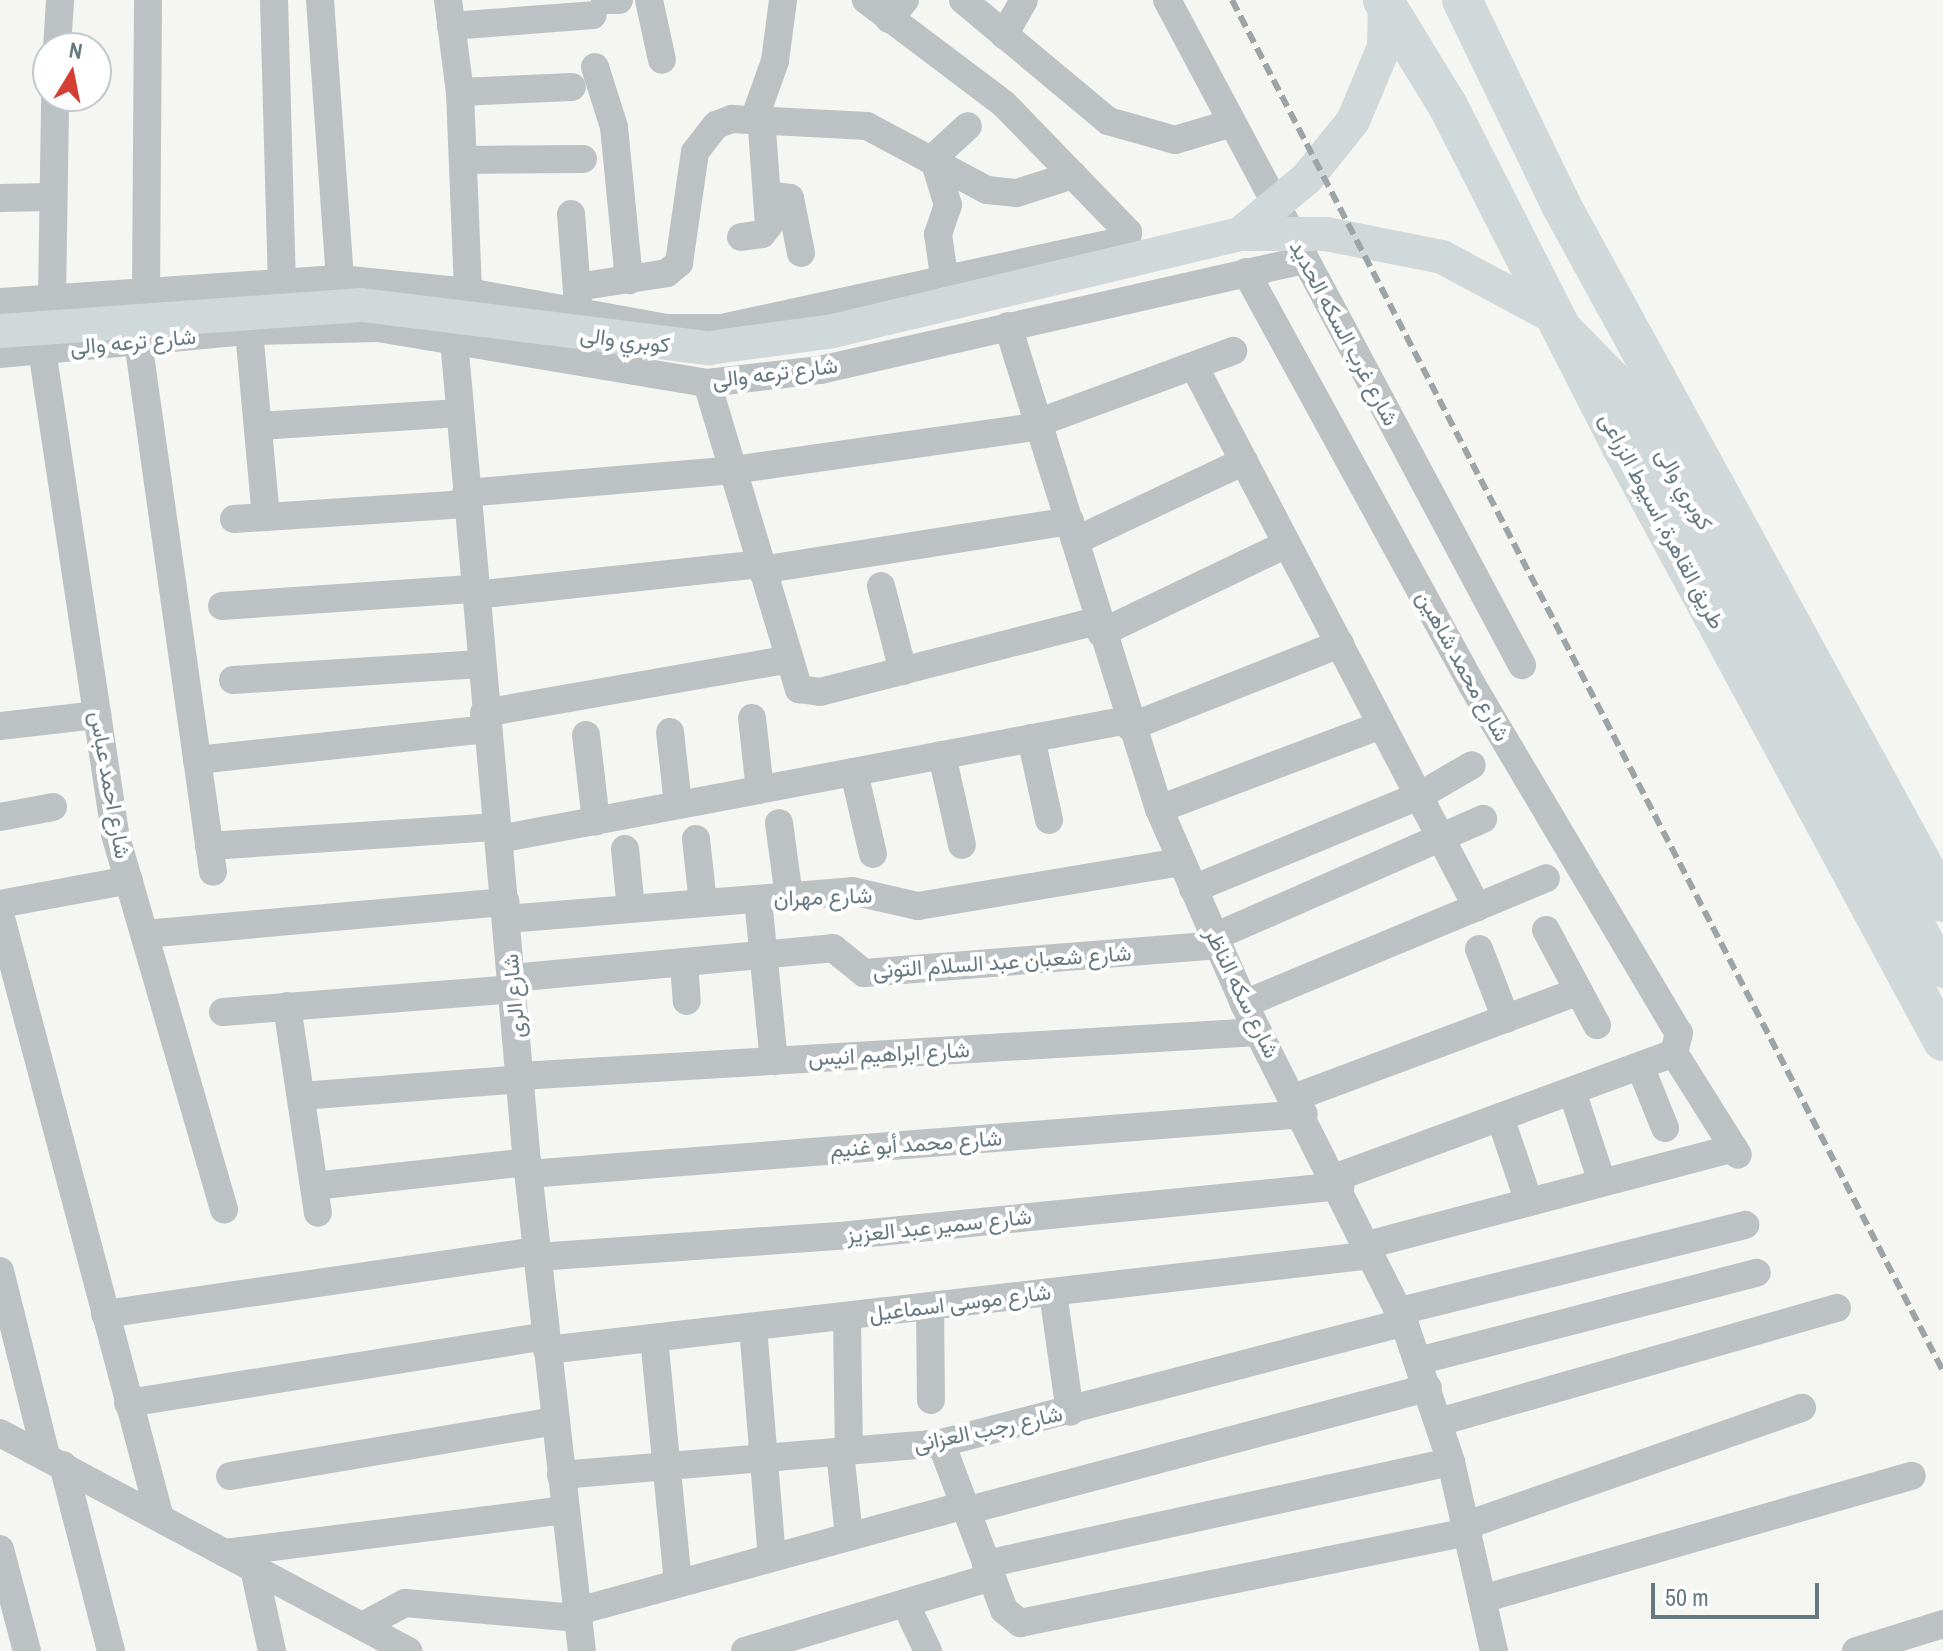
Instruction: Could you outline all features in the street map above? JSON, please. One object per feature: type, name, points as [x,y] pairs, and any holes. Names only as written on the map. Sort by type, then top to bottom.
[{"type":"highway","name":"طريق القاهرة, اسيوط الزراعى","points":[[1384,0],[1448,106],[1943,1041]]},
{"type":"highway","points":[[1462,0],[1561,205],[1943,902]]},
{"type":"highway","points":[[1448,106],[1475,121],[1491,118],[1499,72]]},
{"type":"highway","points":[[1508,223],[1516,193],[1531,182],[1561,205]]},
{"type":"main road","name":"كوبري والى","points":[[1230,232],[1296,165],[1338,112],[1367,43],[1369,0]]},
{"type":"main road","name":"كوبري والى","points":[[1230,232],[1307,178],[1353,121],[1384,47],[1384,0]]},
{"type":"main road","name":"كوبري والى","points":[[0,322],[362,302],[424,304],[648,342],[756,341],[1230,232],[1327,222],[1445,246],[1561,308],[1623,370],[1684,452],[1822,709],[1943,914]]},
{"type":"main road","name":"كوبري والى","points":[[0,331],[362,305],[424,307],[647,345],[771,343],[1230,232],[1326,234],[1442,257],[1554,317],[1614,378],[1671,461],[1943,971]]},
{"type":"street","points":[[58,32],[60,0]]},
{"type":"street","points":[[146,291],[148,0]]},
{"type":"street","points":[[274,0],[282,281]]},
{"type":"street","points":[[320,0],[340,279]]},
{"type":"street","points":[[468,292],[460,92],[450,13],[599,8],[619,0]]},
{"type":"street","points":[[649,0],[662,60]]},
{"type":"street","points":[[741,237],[768,231],[758,117],[775,61],[783,0]]},
{"type":"street","points":[[0,302],[340,279],[578,300],[667,328],[722,328],[945,283],[1123,242],[1128,232],[1004,104],[897,9],[866,0]]},
{"type":"street","points":[[963,0],[1108,121],[1140,135],[1175,140],[1232,123]]},
{"type":"street","points":[[1004,35],[1024,0]]},
{"type":"street","name":"شارع غرب السكه الحديد","points":[[1167,0],[1522,665]]},
{"type":"street","points":[[595,67],[614,127],[629,280]]},
{"type":"street","points":[[460,92],[572,87]]},
{"type":"street","points":[[52,298],[50,197],[54,112]]},
{"type":"street","points":[[578,300],[629,280],[667,273],[679,263],[703,136],[716,125],[758,117],[867,126],[959,180],[1002,192],[1046,188],[1073,175]]},
{"type":"street","points":[[933,162],[968,126]]},
{"type":"street","points":[[464,160],[583,159]]},
{"type":"street","points":[[933,162],[948,205],[938,234],[945,283]]},
{"type":"street","points":[[767,195],[790,198],[801,253]]},
{"type":"street","points":[[0,198],[50,197]]},
{"type":"street","points":[[571,214],[578,300]]},
{"type":"street","name":"شارع ترعه والى","points":[[0,354],[249,331],[378,328],[707,383],[820,370],[1304,260]]},
{"type":"street","name":"شارع محمد شاهين","points":[[1246,272],[1472,685],[1679,1033],[1674,1053]]},
{"type":"street","name":"شارع سكه الناظر","points":[[1008,326],[1041,424],[1129,723],[1159,809],[1244,1004],[1339,1182],[1402,1316],[1451,1462],[1494,1651]]},
{"type":"street","points":[[249,331],[266,517]]},
{"type":"street","name":"شارع الرى","points":[[454,340],[485,721],[507,911],[527,1168],[582,1651]]},
{"type":"street","points":[[138,341],[211,859],[596,821],[1031,738],[1129,723],[1340,644]]},
{"type":"street","name":"شارع احمد عباس","points":[[42,350],[97,715],[129,880],[224,1209]]},
{"type":"street","points":[[234,519],[733,470],[1041,424],[1233,351]]},
{"type":"street","points":[[1194,366],[1477,907]]},
{"type":"street","points":[[707,383],[788,666],[809,693],[1099,627],[1287,544]]},
{"type":"street","points":[[259,426],[459,413]]},
{"type":"street","points":[[222,606],[474,592],[760,567],[1072,531],[1244,461]]},
{"type":"street","points":[[881,586],[903,671]]},
{"type":"street","points":[[233,680],[480,664]]},
{"type":"street","points":[[197,760],[485,721],[788,666]]},
{"type":"street","points":[[0,726],[97,715]]},
{"type":"street","points":[[752,718],[760,790]]},
{"type":"street","points":[[1159,809],[1381,725]]},
{"type":"street","points":[[670,732],[678,805]]},
{"type":"street","points":[[586,735],[596,821]]},
{"type":"street","points":[[1031,738],[1049,820]]},
{"type":"street","points":[[942,755],[962,845]]},
{"type":"street","points":[[1193,889],[1419,796],[1472,765]]},
{"type":"street","points":[[854,772],[873,854]]},
{"type":"street","points":[[0,817],[53,807]]},
{"type":"street","points":[[1215,941],[1483,819]]},
{"type":"street","points":[[779,823],[789,897]]},
{"type":"street","points":[[696,839],[703,903]]},
{"type":"street","points":[[625,849],[631,909]]},
{"type":"street","name":"شارع مهران","points":[[145,934],[507,911],[631,909],[868,891],[918,906],[1181,862]]},
{"type":"street","points":[[1244,1004],[1546,878]]},
{"type":"street","points":[[0,904],[129,880]]},
{"type":"street","points":[[758,899],[774,1061]]},
{"type":"street","points":[[0,914],[160,1518]]},
{"type":"street","points":[[1546,930],[1597,1025]]},
{"type":"street","name":"شارع شعبان عبد السلام التونى","points":[[223,1012],[763,955],[842,950],[864,973],[1215,941]]},
{"type":"street","points":[[1479,949],[1506,1019]]},
{"type":"street","points":[[684,962],[687,1001]]},
{"type":"street","name":"شارع محمد أبو غنيم","points":[[301,1096],[316,1200],[527,1168],[1300,1105],[1579,991]]},
{"type":"street","points":[[287,1006],[301,1096]]},
{"type":"street","name":"شارع ابراهيم انيس","points":[[301,1096],[774,1061],[1258,1032]]},
{"type":"street","name":"شارع سمير عبد العزيز","points":[[105,1314],[536,1254],[850,1235],[1339,1182],[1500,1117],[1674,1053]]},
{"type":"street","name":"شارع موسى اسماعيل","points":[[128,1403],[546,1343],[654,1338],[753,1327],[1053,1293],[1370,1250],[1602,1182],[1736,1151],[1674,1053]]},
{"type":"street","points":[[1640,1066],[1665,1128]]},
{"type":"street","points":[[1572,1091],[1602,1182]]},
{"type":"street","points":[[1500,1117],[1529,1202]]},
{"type":"street","name":"شارع رجب العزانى","points":[[561,1475],[941,1443],[1070,1412],[1402,1316],[1745,1225]]},
{"type":"street","points":[[0,1271],[111,1651]]},
{"type":"street","points":[[1418,1361],[1757,1273]]},
{"type":"street","points":[[1053,1293],[1070,1412]]},
{"type":"street","points":[[930,1307],[931,1400]]},
{"type":"street","points":[[1439,1422],[1837,1308]]},
{"type":"street","points":[[847,1316],[845,1451],[849,1536]]},
{"type":"street","points":[[753,1327],[772,1557]]},
{"type":"street","points":[[654,1338],[678,1583]]},
{"type":"street","points":[[362,1626],[405,1603],[578,1615],[678,1583],[849,1536],[1428,1388]]},
{"type":"street","points":[[941,1443],[988,1571],[1011,1618],[1030,1623],[1468,1528],[1802,1408]]},
{"type":"street","points":[[230,1476],[554,1421]]},
{"type":"street","points":[[0,1433],[405,1650]]},
{"type":"street","points":[[745,1651],[905,1603],[988,1571],[1451,1462]]},
{"type":"street","points":[[1482,1599],[1912,1476]]},
{"type":"street","points":[[225,1553],[565,1510]]},
{"type":"street","points":[[0,1549],[27,1651]]},
{"type":"street","points":[[254,1569],[272,1651]]},
{"type":"street","points":[[905,1603],[928,1651]]},
{"type":"street","points":[[1856,1651],[1943,1624]]},
{"type":"railway","points":[[1232,0],[1943,1371]]}]
